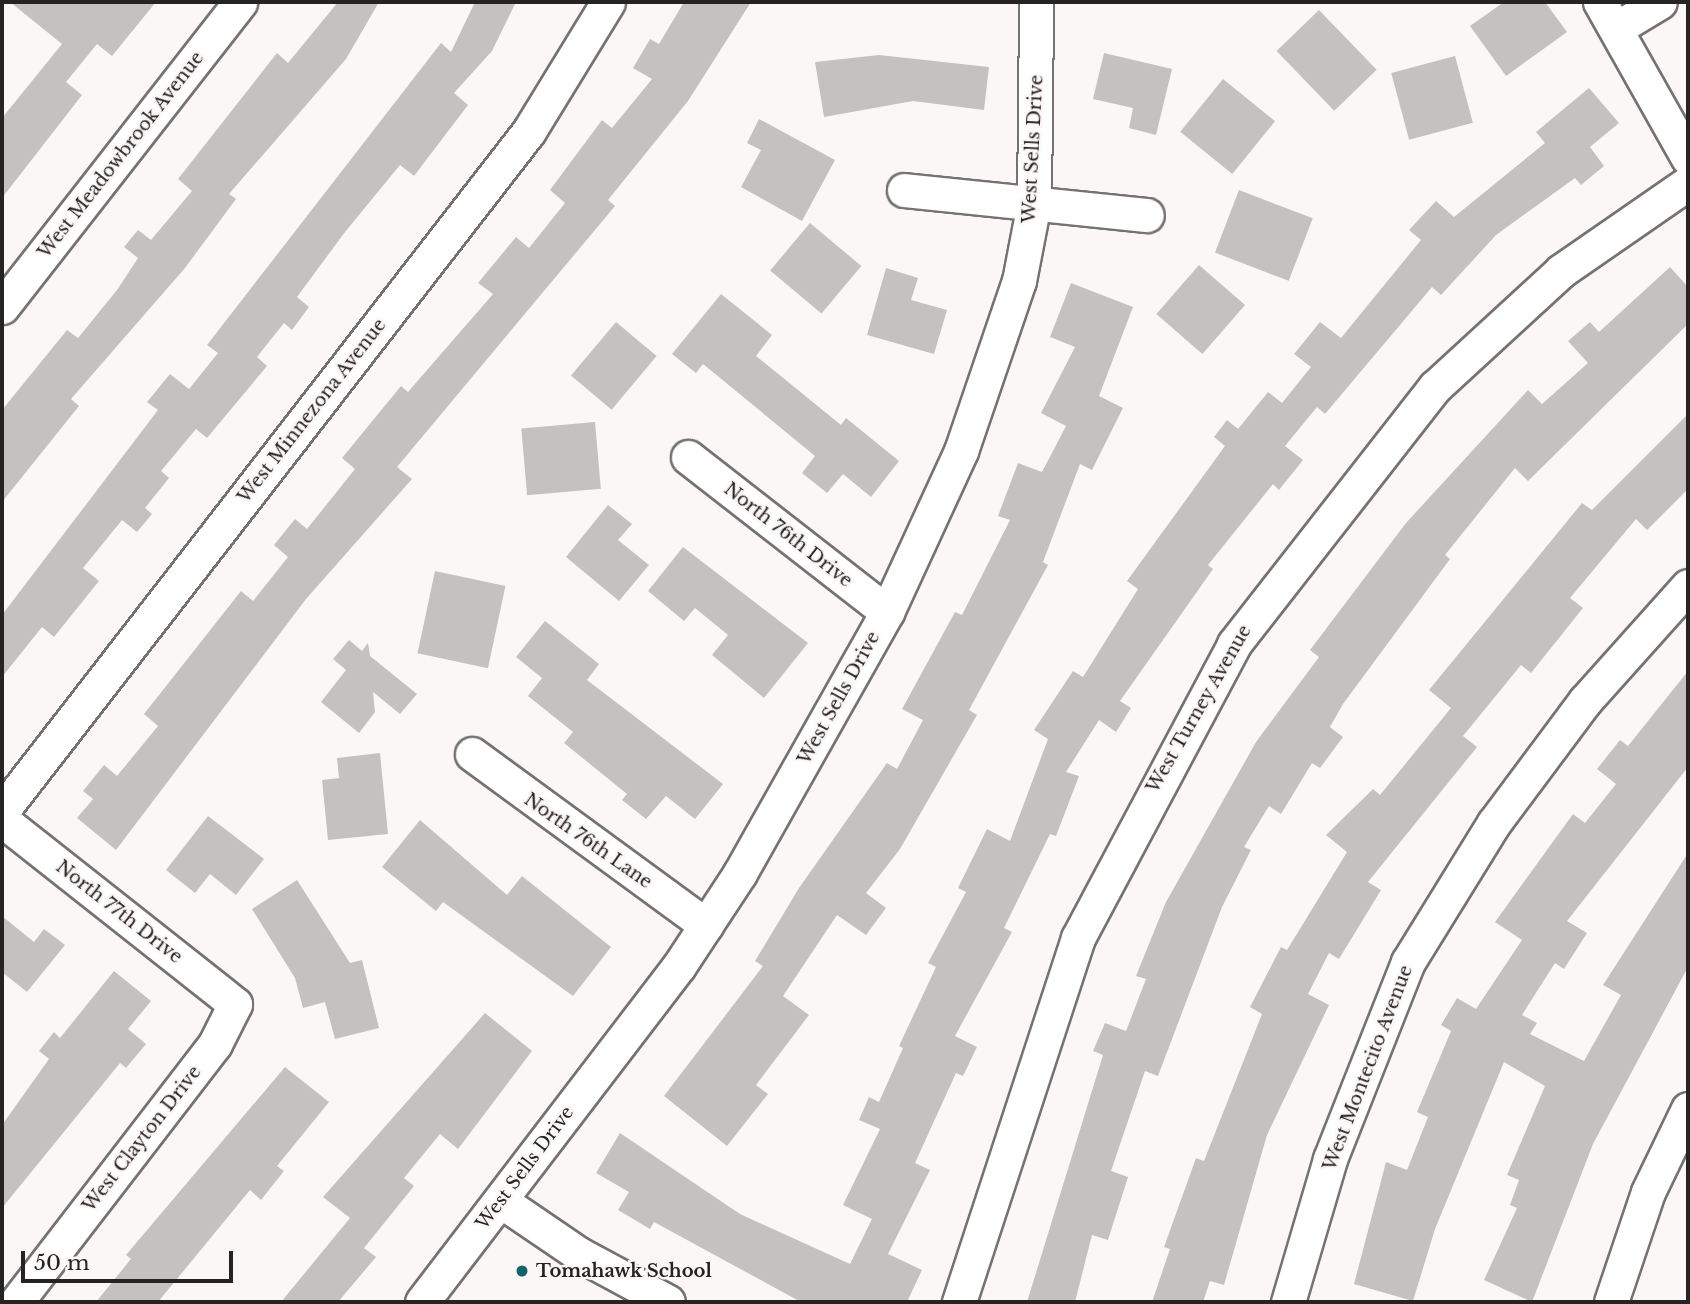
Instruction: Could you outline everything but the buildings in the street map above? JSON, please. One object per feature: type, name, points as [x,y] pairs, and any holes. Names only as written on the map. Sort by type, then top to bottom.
[{"type":"street","name":"West Meadowbrook Avenue","points":[[2,307],[240,2]]},
{"type":"street","name":"West Minnezona Avenue","points":[[2,811],[528,131],[608,2]]},
{"type":"street","name":"West Sells Drive","points":[[422,1302],[501,1201],[706,925],[887,612],[1006,333],[1034,204],[1037,2]]},
{"type":"street","points":[[1660,2],[1608,15],[1688,158]]},
{"type":"street","name":"West Turney Avenue","points":[[959,1302],[1078,938],[1234,644],[1435,387],[1561,271],[1688,183]]},
{"type":"street","points":[[904,190],[1147,215]]},
{"type":"street","name":"North 76th Drive","points":[[688,457],[887,612]]},
{"type":"street","name":"West Montecito Avenue","points":[[1288,1302],[1330,1159],[1408,962],[1494,823],[1560,734],[1688,586]]},
{"type":"street","name":"North 76th Lane","points":[[472,754],[706,925]]},
{"type":"street","name":"North 77th Drive","points":[[2,820],[236,1004]]},
{"type":"street","name":"West Clayton Drive","points":[[16,1302],[215,1044],[236,1004]]},
{"type":"street","points":[[1611,1302],[1648,1192],[1688,1109]]},
{"type":"street","points":[[501,1201],[579,1254],[668,1302]]},
{"type":"place","name":"Tomahawk School","points":[[522,1271]]}]
